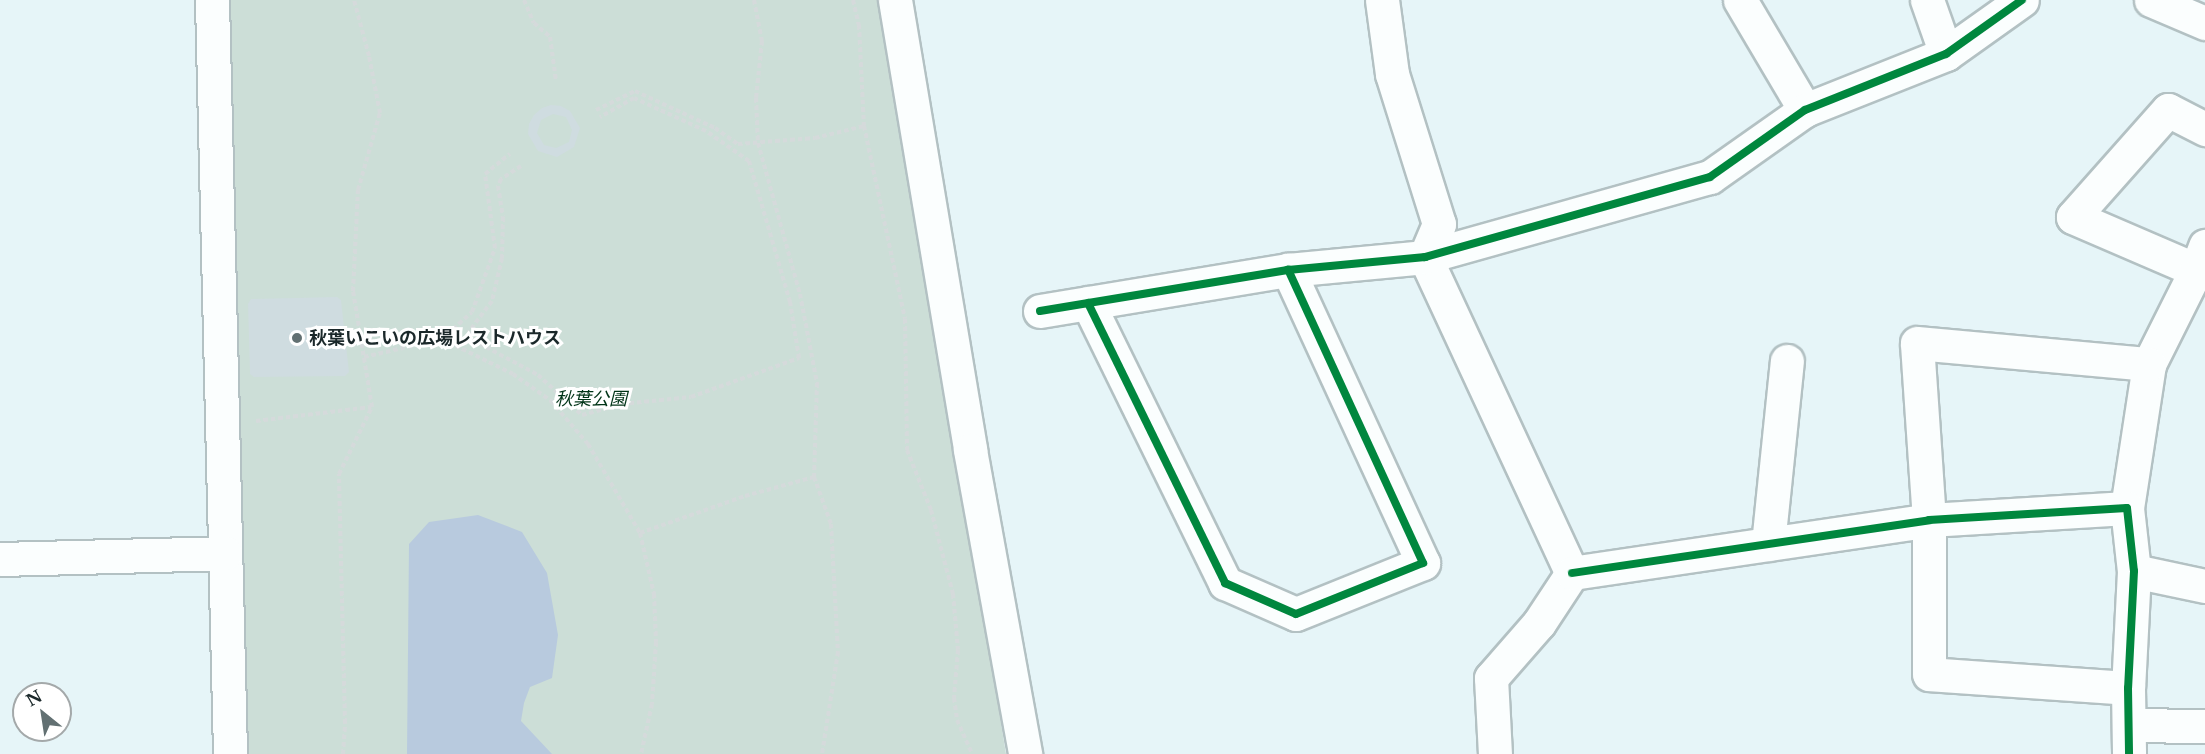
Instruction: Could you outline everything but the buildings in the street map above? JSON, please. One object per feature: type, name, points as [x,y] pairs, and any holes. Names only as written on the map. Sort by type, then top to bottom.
[{"type":"street","points":[[212,0],[230,754]]},
{"type":"street","points":[[896,0],[970,450],[1025,754]]},
{"type":"street","points":[[1382,0],[1392,74],[1438,224],[1425,257],[1572,573]]},
{"type":"street","points":[[1740,0],[1805,110]]},
{"type":"street","points":[[1927,0],[1946,54]]},
{"type":"street","points":[[1040,311],[1288,270],[1425,257],[1710,177],[1805,110],[1946,54],[2022,0]]},
{"type":"street","points":[[2151,0],[2205,23]]},
{"type":"street","points":[[2205,129],[2168,110],[2073,217],[2201,258],[2149,364],[2127,508],[2134,571],[2128,688],[2130,740],[2205,726]]},
{"type":"street","points":[[1088,303],[1225,583],[1296,614],[1423,563],[1288,270]]},
{"type":"street","points":[[2128,688],[1929,674],[1929,520],[1917,343],[2149,364]]},
{"type":"street","points":[[1768,544],[1786,361]]},
{"type":"street","points":[[1495,754],[1491,678],[1539,623],[1572,573],[1929,520],[2127,508]]},
{"type":"street","points":[[0,559],[225,553]]},
{"type":"street","points":[[2134,571],[2205,586]]},
{"type":"path","points":[[343,754],[345,723],[339,474],[372,407],[353,291],[358,190],[380,113],[369,56],[354,0]]},
{"type":"path","points":[[524,0],[534,23],[550,36],[556,81]]},
{"type":"path","points":[[754,0],[762,41],[756,98],[758,143],[800,294],[817,383],[814,477],[831,524],[838,652],[822,754]]},
{"type":"path","points":[[853,0],[859,25],[864,126],[905,319],[907,450],[931,510],[952,594],[958,650],[954,698],[961,730],[972,754]]},
{"type":"path","points":[[596,110],[635,91],[715,128],[738,144],[814,138],[864,126]]},
{"type":"path","points":[[521,166],[501,179],[498,186],[503,216],[502,258],[492,302],[470,332],[472,340],[538,375],[582,415],[622,404],[691,397],[799,358],[790,302],[749,161],[706,131],[634,98],[600,117]]},
{"type":"path","points":[[363,357],[442,339],[472,312],[495,248],[485,174],[510,154]]},
{"type":"path","points":[[442,339],[513,374],[551,401],[588,444],[640,533],[654,594],[656,642],[652,704],[641,754]]},
{"type":"path","points":[[222,425],[372,407]]},
{"type":"path","points":[[640,533],[745,496],[814,477]]},
{"type":"green space","name":"秋葉公園","points":[[227,0],[885,0],[1006,754],[244,754]]},
{"type":"water","points":[[478,515],[522,532],[547,573],[558,635],[552,678],[530,687],[521,721],[552,754],[407,754],[409,544],[429,522]]},
{"type":"cycle path","points":[[1040,311],[1288,270],[1425,257],[1710,177],[1805,110],[1946,54],[2022,0]]},
{"type":"cycle path","points":[[1088,303],[1225,583],[1296,614],[1423,563],[1288,270]]},
{"type":"cycle path","points":[[1572,573],[1929,520],[2127,508],[2134,571],[2128,688],[2129,754]]},
{"type":"place","name":"秋葉いこいの広場レストハウス","points":[[297,338]]}]
